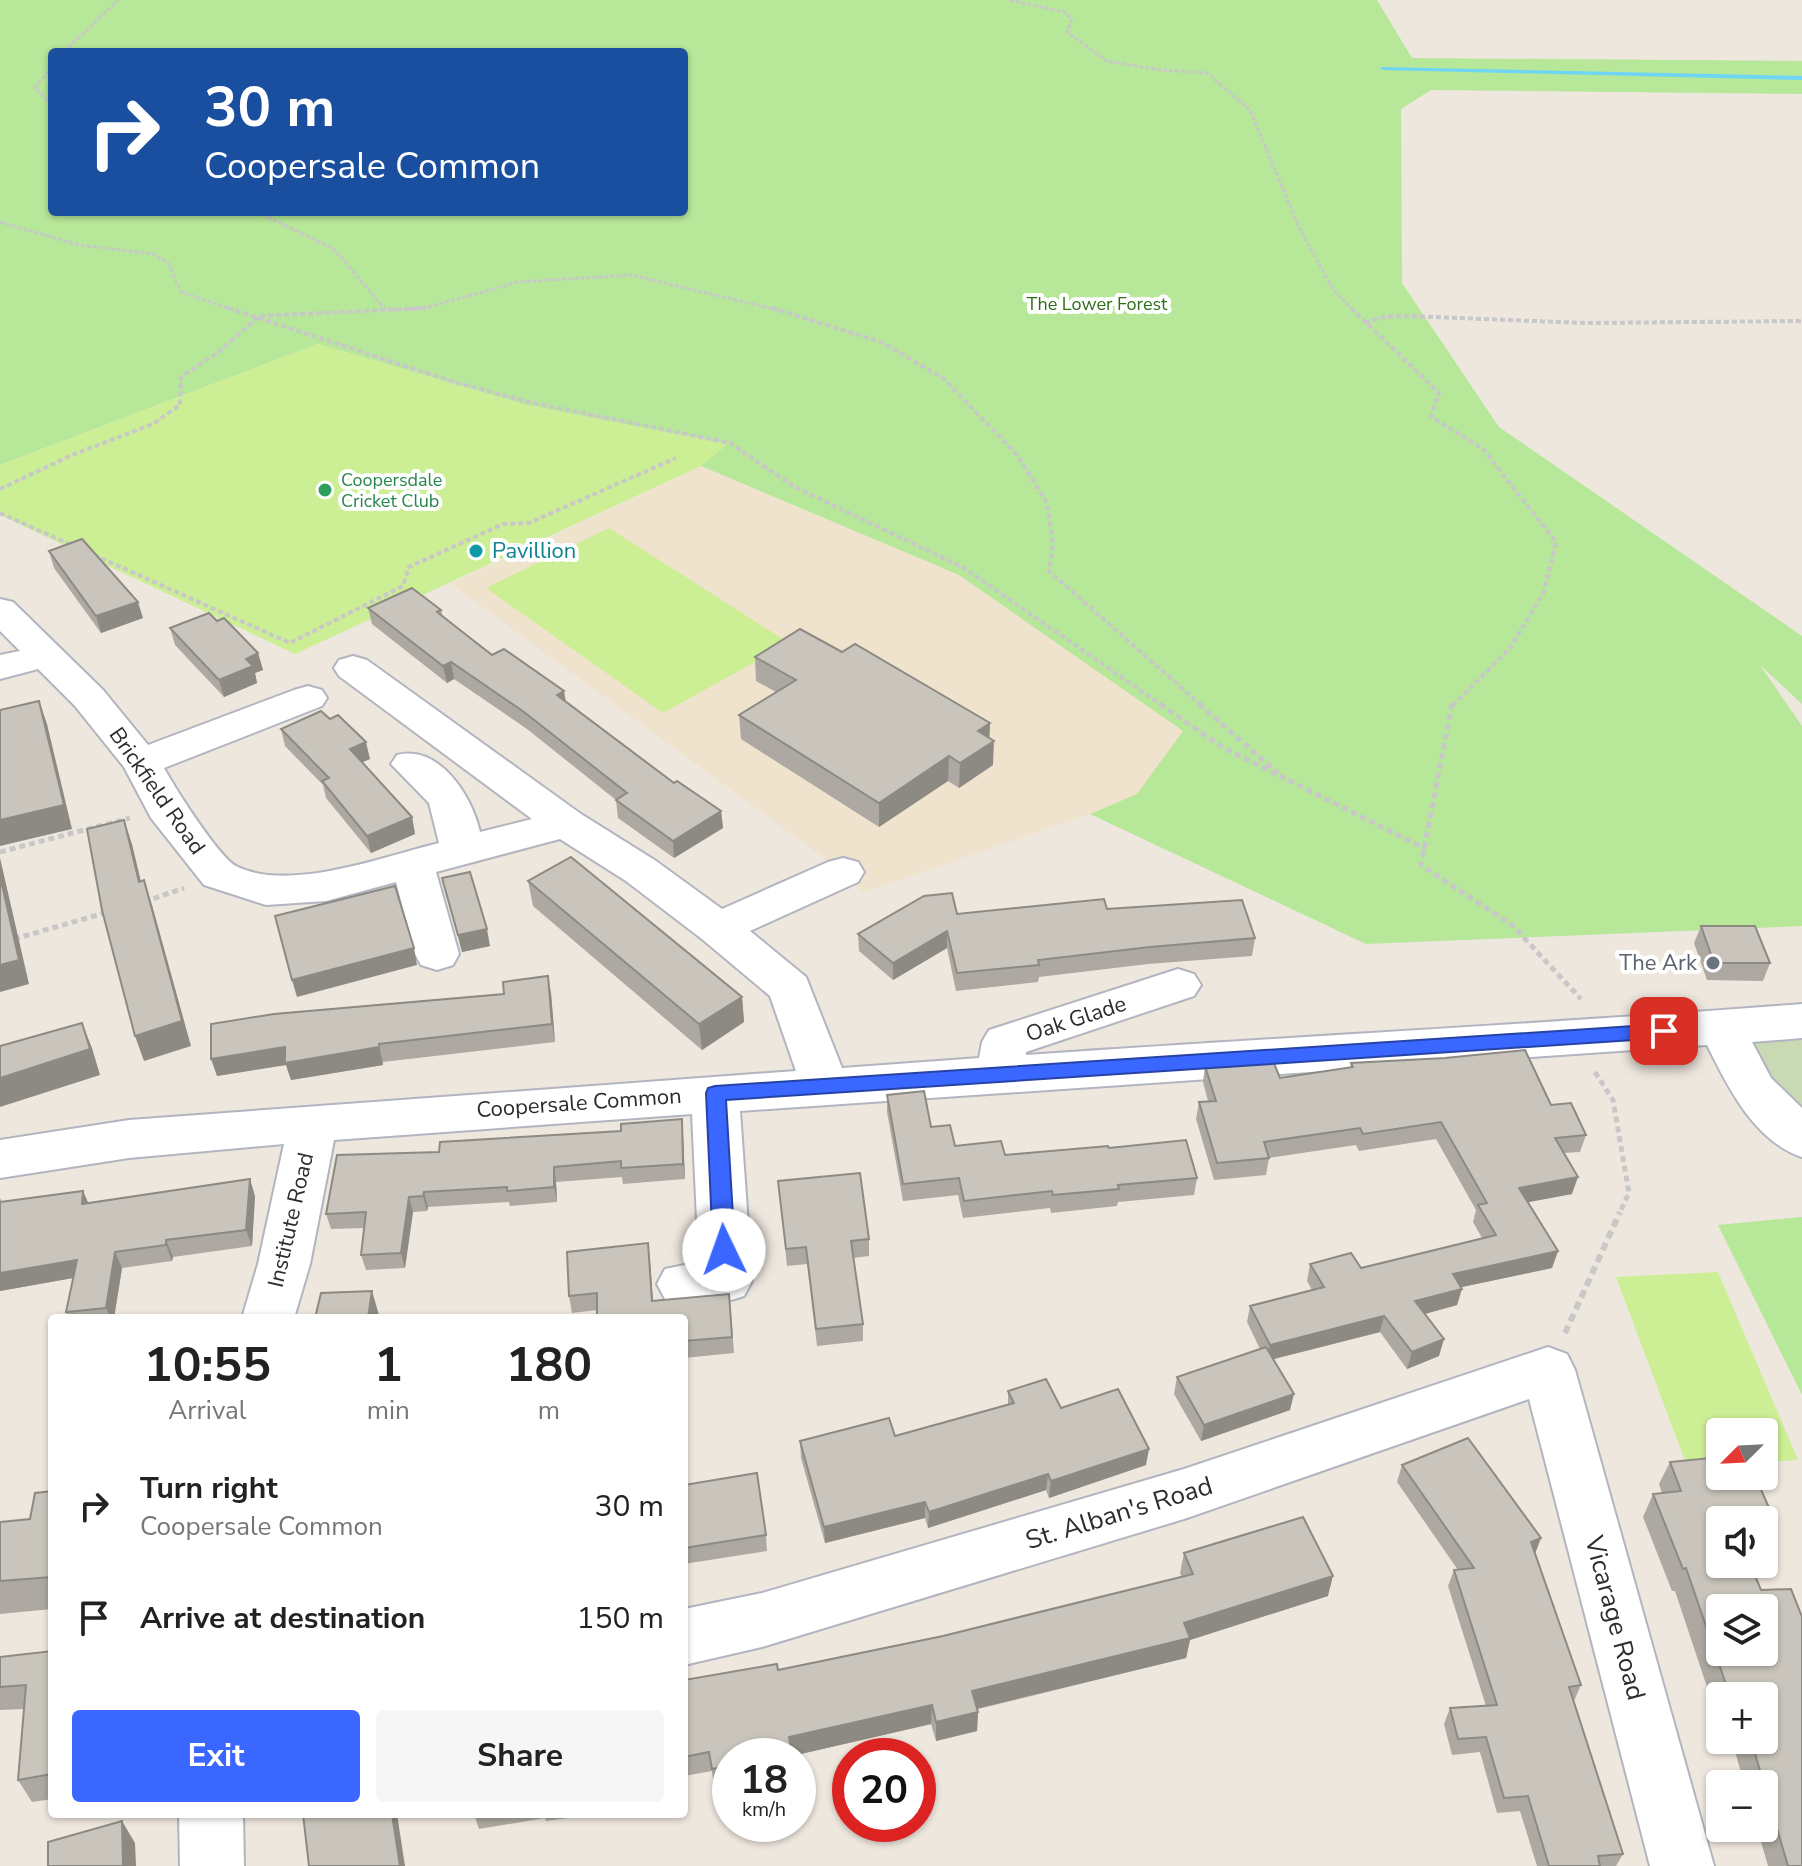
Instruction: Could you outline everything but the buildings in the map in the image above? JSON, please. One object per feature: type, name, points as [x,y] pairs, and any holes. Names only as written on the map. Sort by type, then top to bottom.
[{"type":"street","name":"Brickfield Road","points":[[0,610],[89,698],[141,762],[166,808],[219,875],[266,890],[326,886],[566,824]]},
{"type":"street","points":[[0,667],[46,656]]},
{"type":"street","points":[[353,668],[566,824],[641,871],[718,928],[790,988],[825,1087]]},
{"type":"street","points":[[141,762],[308,698]]},
{"type":"street","points":[[411,764],[446,793],[455,809],[462,852]]},
{"type":"street","points":[[412,864],[437,954]]},
{"type":"street","points":[[718,928],[843,872]]},
{"type":"street","name":"Oak Glade","points":[[999,1075],[1005,1042],[1178,985]]},
{"type":"street","name":"Coopersale Common","points":[[0,1159],[129,1139],[313,1123],[715,1093],[1576,1039],[1792,1020]]},
{"type":"street","points":[[1721,1026],[1753,1090],[1802,1138]]},
{"type":"street","points":[[683,1284],[726,1281],[715,1093]]},
{"type":"street","name":"Institute Road","points":[[269,1314],[284,1264],[313,1123]]},
{"type":"street","name":"St. Alban's Road","points":[[688,1636],[762,1620],[1184,1494],[1548,1370]]},
{"type":"street","name":"Vicarage Road","points":[[1548,1370],[1682,1866]]},
{"type":"street","points":[[211,1818],[212,1866]]},
{"type":"path","points":[[68,48],[118,0]]},
{"type":"path","points":[[1010,0],[1064,12],[1072,19],[1067,32],[1107,61],[1160,70],[1207,73],[1250,110],[1260,139],[1321,271],[1333,290],[1439,393],[1431,417],[1482,448],[1556,542],[1544,592],[1510,648],[1452,704],[1421,865],[1512,925],[1594,1014],[1576,1039],[1613,1100],[1629,1193],[1548,1370]]},
{"type":"path","points":[[48,71],[35,88],[48,101]]},
{"type":"path","points":[[265,216],[334,249],[386,310]]},
{"type":"path","points":[[0,222],[79,245],[154,254],[168,263],[181,292],[454,382],[529,402],[730,443],[793,486],[964,568],[1222,747],[1426,849]]},
{"type":"path","points":[[0,489],[72,455],[153,424],[180,405],[181,377],[220,351],[259,316],[425,308],[518,282],[631,275],[748,300],[881,342],[944,379],[1017,455],[1047,503],[1053,544],[1049,571],[1284,779]]},
{"type":"path","points":[[1365,323],[1374,318],[1429,316],[1645,325],[1802,321]]},
{"type":"path","points":[[0,513],[290,643],[403,586],[409,567],[503,524],[529,523],[676,458]]},
{"type":"path","points":[[0,852],[166,808]]},
{"type":"path","points":[[141,903],[219,875]]},
{"type":"path","points":[[0,943],[113,911]]},
{"type":"shaded area","points":[[701,466],[959,575],[1184,731],[1137,794],[1090,814],[862,893],[843,872],[451,584]]},
{"type":"green space","name":"The Lower Forest","points":[[0,0],[1377,0],[1412,58],[1802,61],[1802,94],[1431,90],[1401,109],[1402,283],[1499,427],[1802,636],[1802,704],[1760,665],[1802,726],[1802,926],[1366,944],[1090,814],[1137,794],[1183,731],[959,575],[701,466],[727,444],[526,405],[318,344],[0,465]]},
{"type":"green space","name":"Coopersdale Cricket Club","points":[[318,344],[526,405],[728,444],[701,466],[295,654],[0,515],[0,465]]},
{"type":"green space","points":[[609,528],[789,643],[663,713],[486,588]]},
{"type":"green space","points":[[1802,1033],[1802,1121],[1764,1084],[1743,1038]]},
{"type":"green space","points":[[1802,1217],[1802,1395],[1718,1225]]},
{"type":"green space","points":[[1718,1272],[1798,1460],[1778,1461],[1778,1418],[1706,1418],[1706,1465],[1687,1466],[1616,1277]]},
{"type":"waterway","points":[[1383,68],[1802,78]]},
{"type":"place","name":"Coopersdale Cricket Club","points":[[325,490]]},
{"type":"place","name":"Pavillion","points":[[476,551]]},
{"type":"place","name":"The Ark","points":[[1713,963]]},
{"type":"route","points":[[724,1250],[715,1093],[1664,1031]]}]
